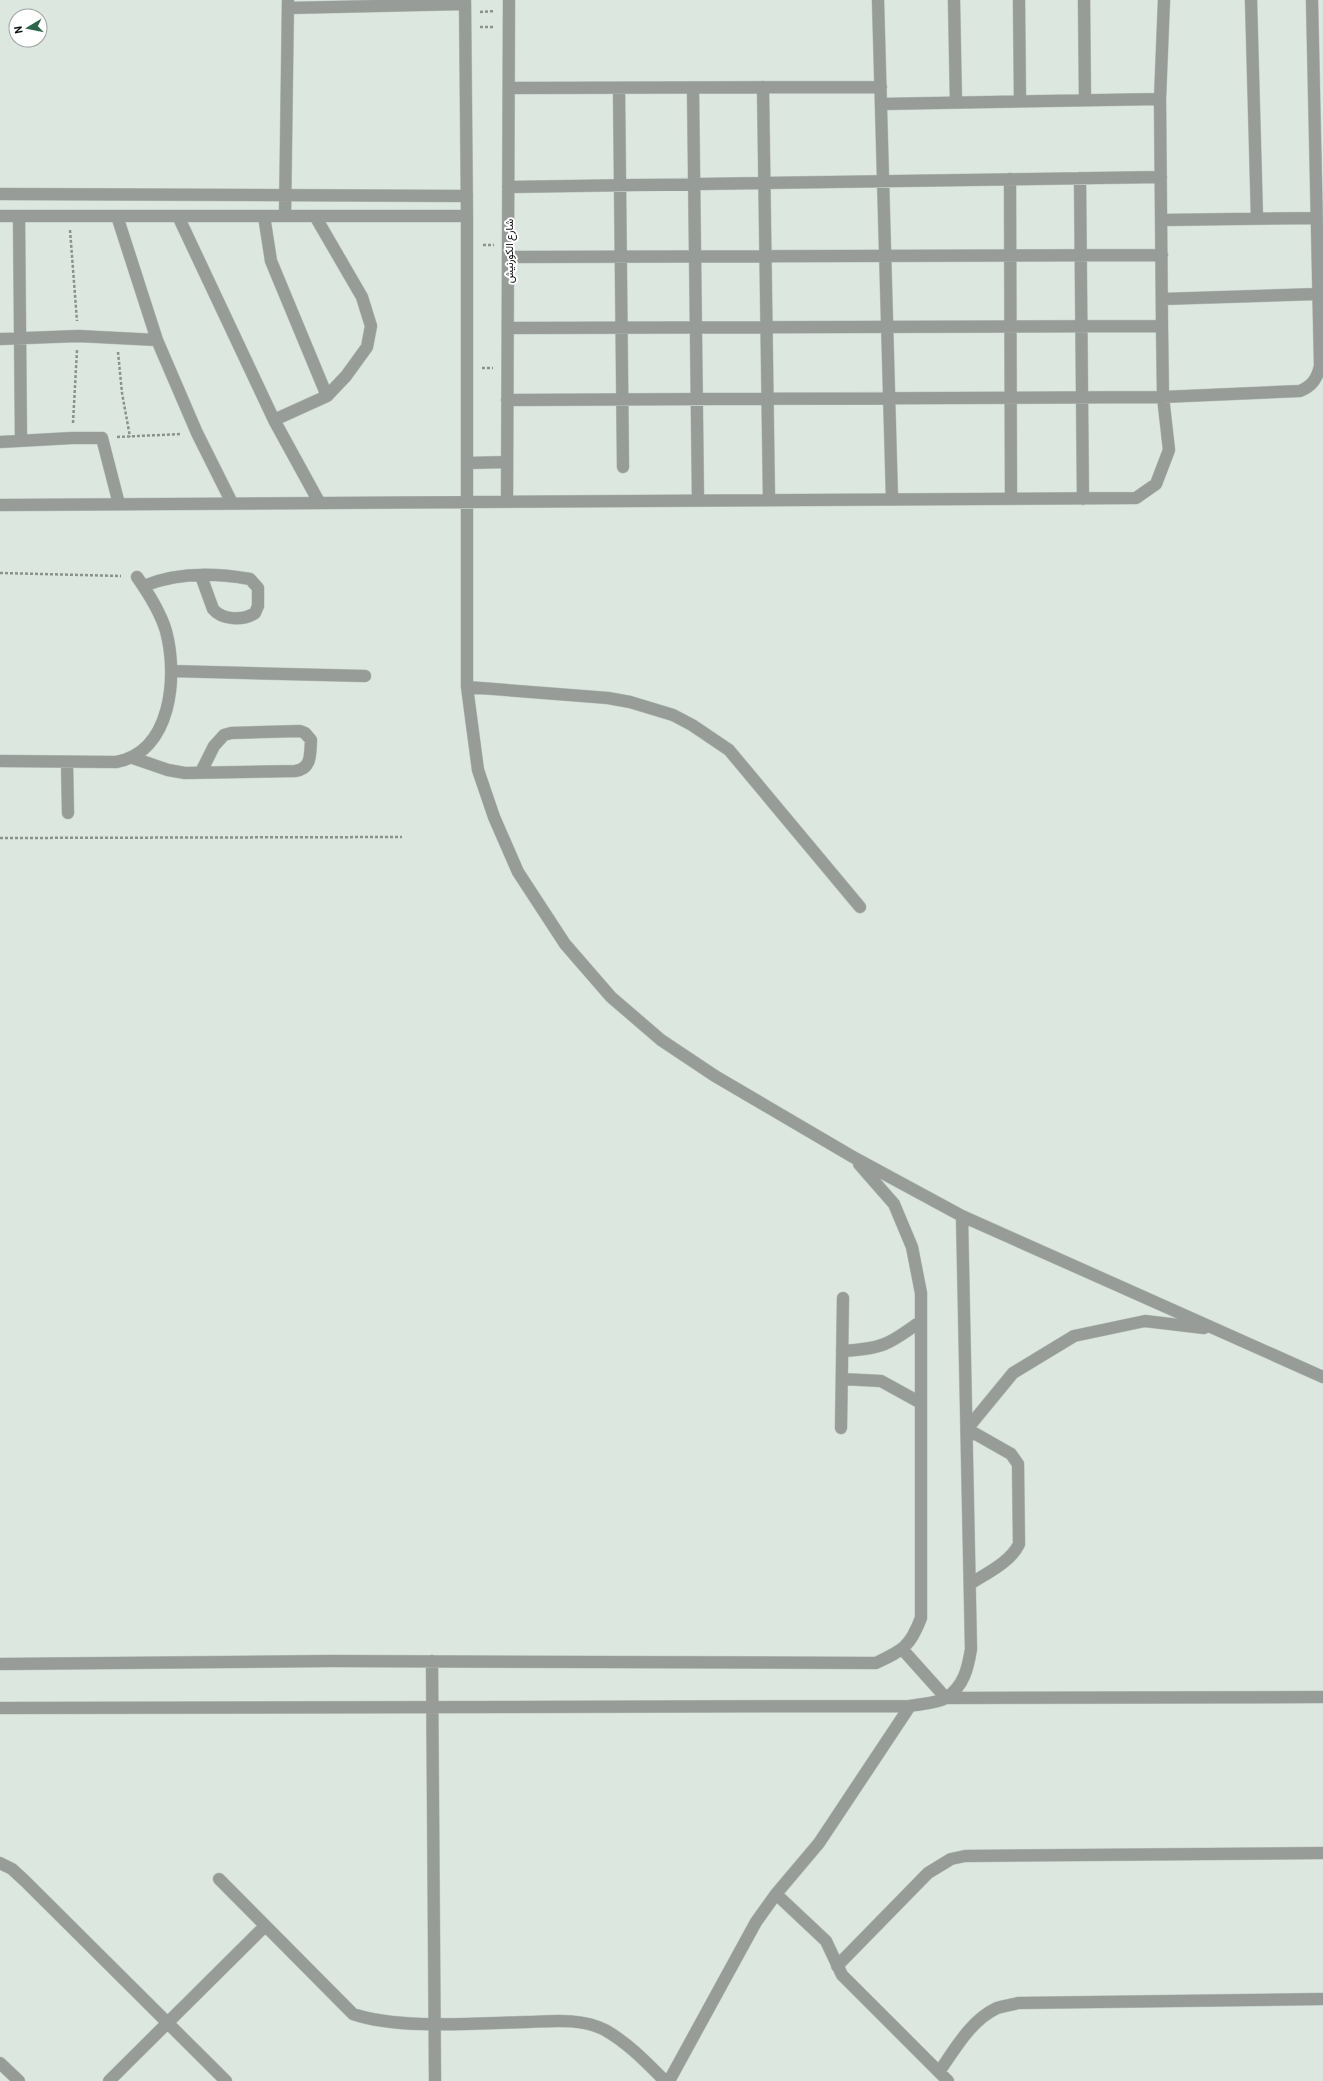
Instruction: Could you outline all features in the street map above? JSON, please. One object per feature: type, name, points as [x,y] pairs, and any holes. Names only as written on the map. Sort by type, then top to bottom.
[{"type":"street","points":[[878,0],[892,499]]},
{"type":"street","points":[[954,0],[956,103]]},
{"type":"street","points":[[1019,0],[1020,101]]},
{"type":"street","points":[[1084,0],[1084,100]]},
{"type":"street","points":[[0,501],[119,504],[467,501],[508,502],[698,499],[1136,498],[1156,484],[1169,450],[1163,398],[1162,326],[1160,98],[1164,0]]},
{"type":"street","points":[[1251,0],[1257,218]]},
{"type":"street","points":[[508,400],[1163,398],[1300,391],[1307,388],[1318,374],[1320,366],[1312,0]]},
{"type":"street","points":[[285,216],[288,4],[465,5],[467,196],[467,687],[478,770],[494,817],[518,872],[565,944],[612,997],[661,1040],[715,1076],[853,1157],[962,1216],[1323,1377]]},
{"type":"street","name":"شارع الكورنيش","points":[[508,502],[509,5]]},
{"type":"street","points":[[763,87],[769,499]]},
{"type":"street","points":[[509,88],[881,87]]},
{"type":"street","points":[[619,88],[623,467]]},
{"type":"street","points":[[693,88],[698,499]]},
{"type":"street","points":[[881,104],[1160,98]]},
{"type":"street","points":[[508,187],[1161,177]]},
{"type":"street","points":[[1080,178],[1083,499]]},
{"type":"street","points":[[1010,180],[1012,255],[1011,499]]},
{"type":"street","points":[[0,194],[467,196]]},
{"type":"street","points":[[0,216],[467,216]]},
{"type":"street","points":[[19,216],[21,441]]},
{"type":"street","points":[[117,216],[157,340],[197,433],[232,503]]},
{"type":"street","points":[[178,216],[274,420],[319,502]]},
{"type":"street","points":[[264,216],[271,261],[327,396]]},
{"type":"street","points":[[274,420],[327,396],[346,376],[367,347],[370,326],[362,297],[315,216]]},
{"type":"street","points":[[1162,220],[1316,218]]},
{"type":"street","points":[[508,251],[621,256],[1162,255]]},
{"type":"street","points":[[1162,299],[1318,294]]},
{"type":"street","points":[[508,328],[1162,326]]},
{"type":"street","points":[[0,339],[78,336],[157,340]]},
{"type":"street","points":[[0,442],[102,438],[119,504]]},
{"type":"street","points":[[467,463],[507,462]]},
{"type":"street","points":[[0,761],[116,762],[132,758],[148,746],[158,730],[165,711],[171,671],[166,631],[158,611],[141,581],[169,577],[201,576],[246,578],[254,581],[259,592],[258,606],[255,613],[244,618],[225,617],[217,613],[213,609],[201,576]]},
{"type":"street","points":[[171,671],[365,676]]},
{"type":"street","points":[[467,687],[608,698],[652,708],[692,725],[729,750],[860,907]]},
{"type":"street","points":[[132,758],[168,770],[185,773],[299,771],[304,769],[310,761],[311,740],[305,733],[300,731],[231,733],[218,740],[201,772]]},
{"type":"street","points":[[67,762],[68,813]]},
{"type":"street","points":[[0,1664],[432,1661],[876,1663],[903,1650],[915,1635],[921,1618],[920,1293],[912,1247],[894,1204],[853,1157]]},
{"type":"street","points":[[946,1698],[960,1685],[968,1668],[971,1649],[962,1216]]},
{"type":"street","points":[[841,1428],[843,1298]]},
{"type":"street","points":[[842,1351],[868,1350],[886,1345],[921,1321]]},
{"type":"street","points":[[967,1429],[1013,1373],[1074,1336],[1145,1321],[1217,1330]]},
{"type":"street","points":[[842,1380],[881,1381],[921,1403]]},
{"type":"street","points":[[967,1429],[1011,1454],[1018,1464],[1019,1544],[1016,1552],[970,1584]]},
{"type":"street","points":[[903,1650],[946,1698]]},
{"type":"street","points":[[432,1661],[435,2081]]},
{"type":"street","points":[[0,1708],[910,1706],[946,1698],[1323,1697]]},
{"type":"street","points":[[670,2081],[756,1922],[776,1894],[819,1843],[910,1706]]},
{"type":"street","points":[[837,1966],[928,1873],[951,1859],[965,1856],[1323,1853]]},
{"type":"street","points":[[0,1862],[16,1873],[226,2081]]},
{"type":"street","points":[[219,1879],[353,2014],[367,2019],[435,2023],[574,2021],[604,2030],[630,2047],[665,2081]]},
{"type":"street","points":[[776,1894],[826,1941],[833,1953],[837,1966],[842,1975],[948,2081]]},
{"type":"street","points":[[109,2081],[265,1926]]},
{"type":"street","points":[[939,2072],[965,2036],[979,2020],[997,2008],[1018,2003],[1323,1999]]},
{"type":"street","points":[[0,2063],[19,2081]]},
{"type":"path","points":[[465,5],[509,5]]},
{"type":"path","points":[[466,28],[509,26]]},
{"type":"path","points":[[69,216],[78,336],[72,438]]},
{"type":"path","points":[[467,245],[508,251]]},
{"type":"path","points":[[117,339],[122,393],[130,437]]},
{"type":"path","points":[[467,368],[508,367]]},
{"type":"path","points":[[102,438],[197,433]]},
{"type":"path","points":[[0,573],[141,581]]},
{"type":"path","points":[[0,838],[402,837]]}]
